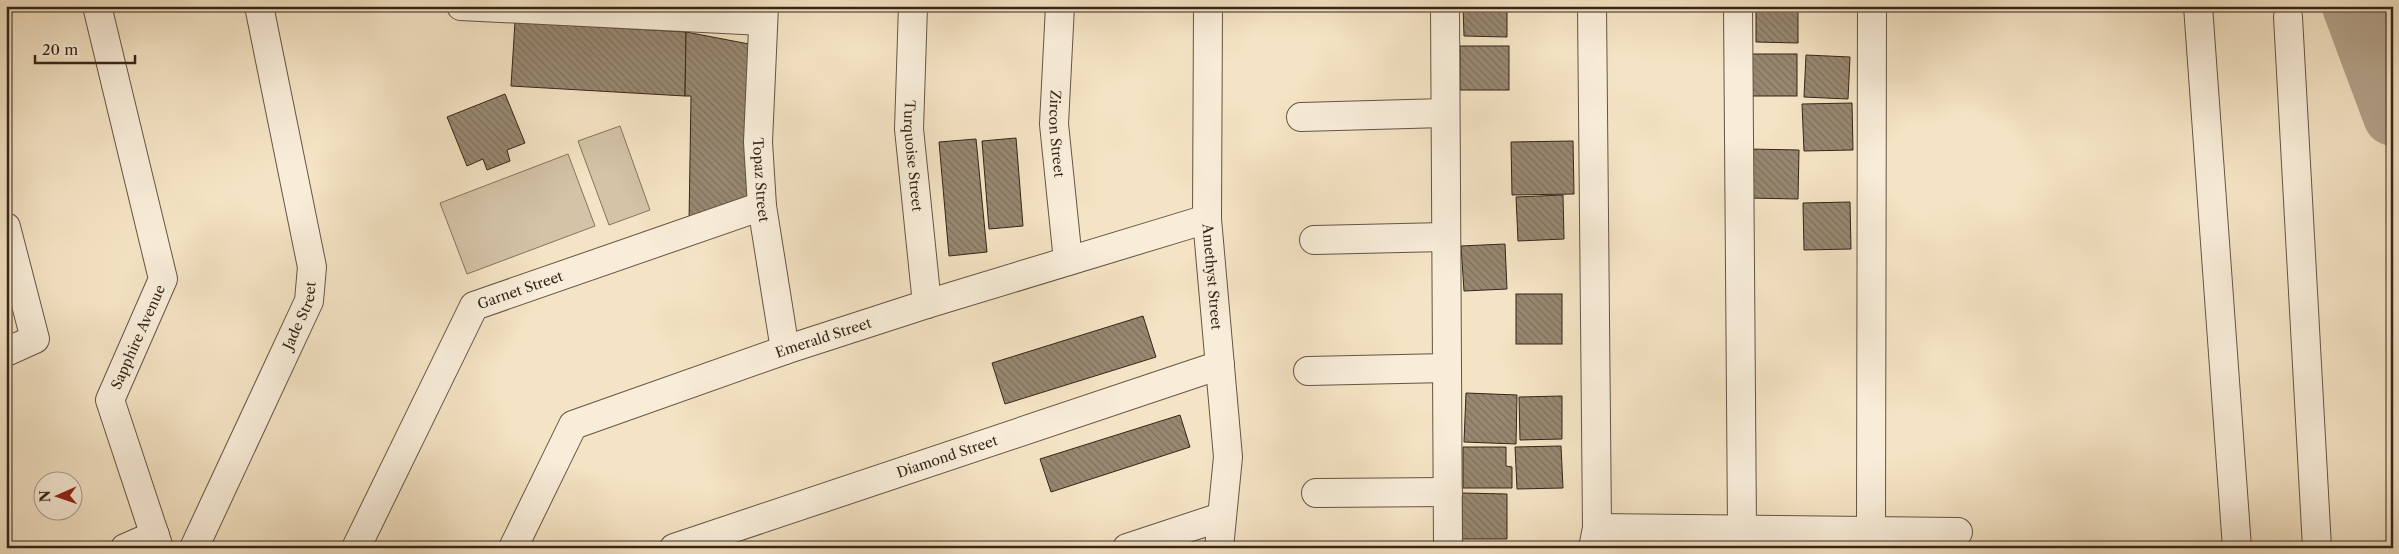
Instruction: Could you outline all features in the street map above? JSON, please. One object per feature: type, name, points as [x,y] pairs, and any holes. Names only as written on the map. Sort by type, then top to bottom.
[{"type":"street","name":"Sapphire Avenue","points":[[97,6],[163,279],[110,400],[157,541]]},
{"type":"street","name":"Jade Street","points":[[194,548],[309,301],[312,267],[259,6]]},
{"type":"street","points":[[461,6],[764,14]]},
{"type":"street","name":"Turquoise Street","points":[[913,6],[909,129],[926,304]]},
{"type":"street","name":"Zircon Street","points":[[1060,6],[1054,124],[1068,261]]},
{"type":"street","name":"Amethyst Street","points":[[1208,6],[1207,219],[1228,457],[1219,548]]},
{"type":"street","points":[[1445,6],[1444,113],[1448,548]]},
{"type":"street","points":[[1592,6],[1595,538],[1742,530],[1958,532]]},
{"type":"street","points":[[1738,6],[1742,530]]},
{"type":"street","points":[[1871,532],[1872,6]]},
{"type":"street","points":[[2198,6],[2237,548]]},
{"type":"street","name":"Topaz Street","points":[[764,14],[758,142],[762,206],[785,350]]},
{"type":"street","points":[[2288,17],[2316,548]]},
{"type":"street","points":[[1301,117],[1444,113]]},
{"type":"street","name":"Garnet Street","points":[[356,548],[474,306],[762,206]]},
{"type":"street","name":"Emerald Street","points":[[513,548],[573,425],[785,350],[926,304],[1207,219]]},
{"type":"street","points":[[6,227],[35,339],[6,352]]},
{"type":"street","points":[[1314,240],[1445,237]]},
{"type":"street","name":"Diamond Street","points":[[674,548],[675,546],[1220,365]]},
{"type":"street","points":[[1308,371],[1447,368]]},
{"type":"street","points":[[1316,493],[1448,492]]},
{"type":"street","points":[[1127,548],[1221,517]]},
{"type":"street","points":[[125,548],[157,541]]},
{"type":"shaded area","points":[[620,126],[650,210],[609,225],[578,141]]},
{"type":"shaded area","points":[[568,154],[595,226],[467,274],[440,203]]},
{"type":"building","points":[[1463,6],[1507,6],[1507,37],[1464,36]]},
{"type":"building","points":[[1756,6],[1798,6],[1798,43],[1756,42]]},
{"type":"building","points":[[515,22],[686,32],[685,96],[511,86]]},
{"type":"building","points":[[686,32],[749,44],[747,202],[689,222],[691,96],[685,96]]},
{"type":"building","points":[[1460,46],[1509,46],[1509,90],[1460,90]]},
{"type":"building","points":[[1751,54],[1797,54],[1797,96],[1751,96]]},
{"type":"building","points":[[1806,55],[1850,57],[1848,99],[1804,97]]},
{"type":"building","points":[[505,94],[525,143],[507,150],[510,161],[487,170],[483,159],[467,166],[447,117]]},
{"type":"building","points":[[1852,103],[1853,150],[1804,151],[1802,104]]},
{"type":"building","points":[[1016,138],[1023,226],[989,229],[982,141]]},
{"type":"building","points":[[976,139],[987,252],[949,256],[939,142]]},
{"type":"building","points":[[1573,141],[1574,194],[1512,195],[1511,142]]},
{"type":"building","points":[[1748,149],[1799,150],[1798,199],[1747,198]]},
{"type":"building","points":[[1563,195],[1564,239],[1518,241],[1516,197]]},
{"type":"building","points":[[1850,202],[1851,249],[1804,250],[1803,203]]},
{"type":"building","points":[[1505,244],[1507,289],[1464,291],[1461,246]]},
{"type":"building","points":[[1516,294],[1562,294],[1562,344],[1516,344]]},
{"type":"building","points":[[1143,316],[1156,357],[1005,404],[992,363]]},
{"type":"building","points":[[1466,393],[1517,395],[1516,444],[1464,442]]},
{"type":"building","points":[[1562,396],[1562,439],[1520,440],[1519,397]]},
{"type":"building","points":[[1180,415],[1190,447],[1051,492],[1040,459]]},
{"type":"building","points":[[1561,446],[1563,488],[1517,489],[1515,447]]},
{"type":"building","points":[[1463,447],[1506,447],[1506,466],[1512,467],[1512,488],[1463,488]]},
{"type":"building","points":[[1462,493],[1507,494],[1507,539],[1462,539]]},
{"type":"building","points":[[1507,544],[1508,548],[1462,548],[1462,546]]},
{"type":"waterway","points":[[2352,6],[2393,116]]}]
